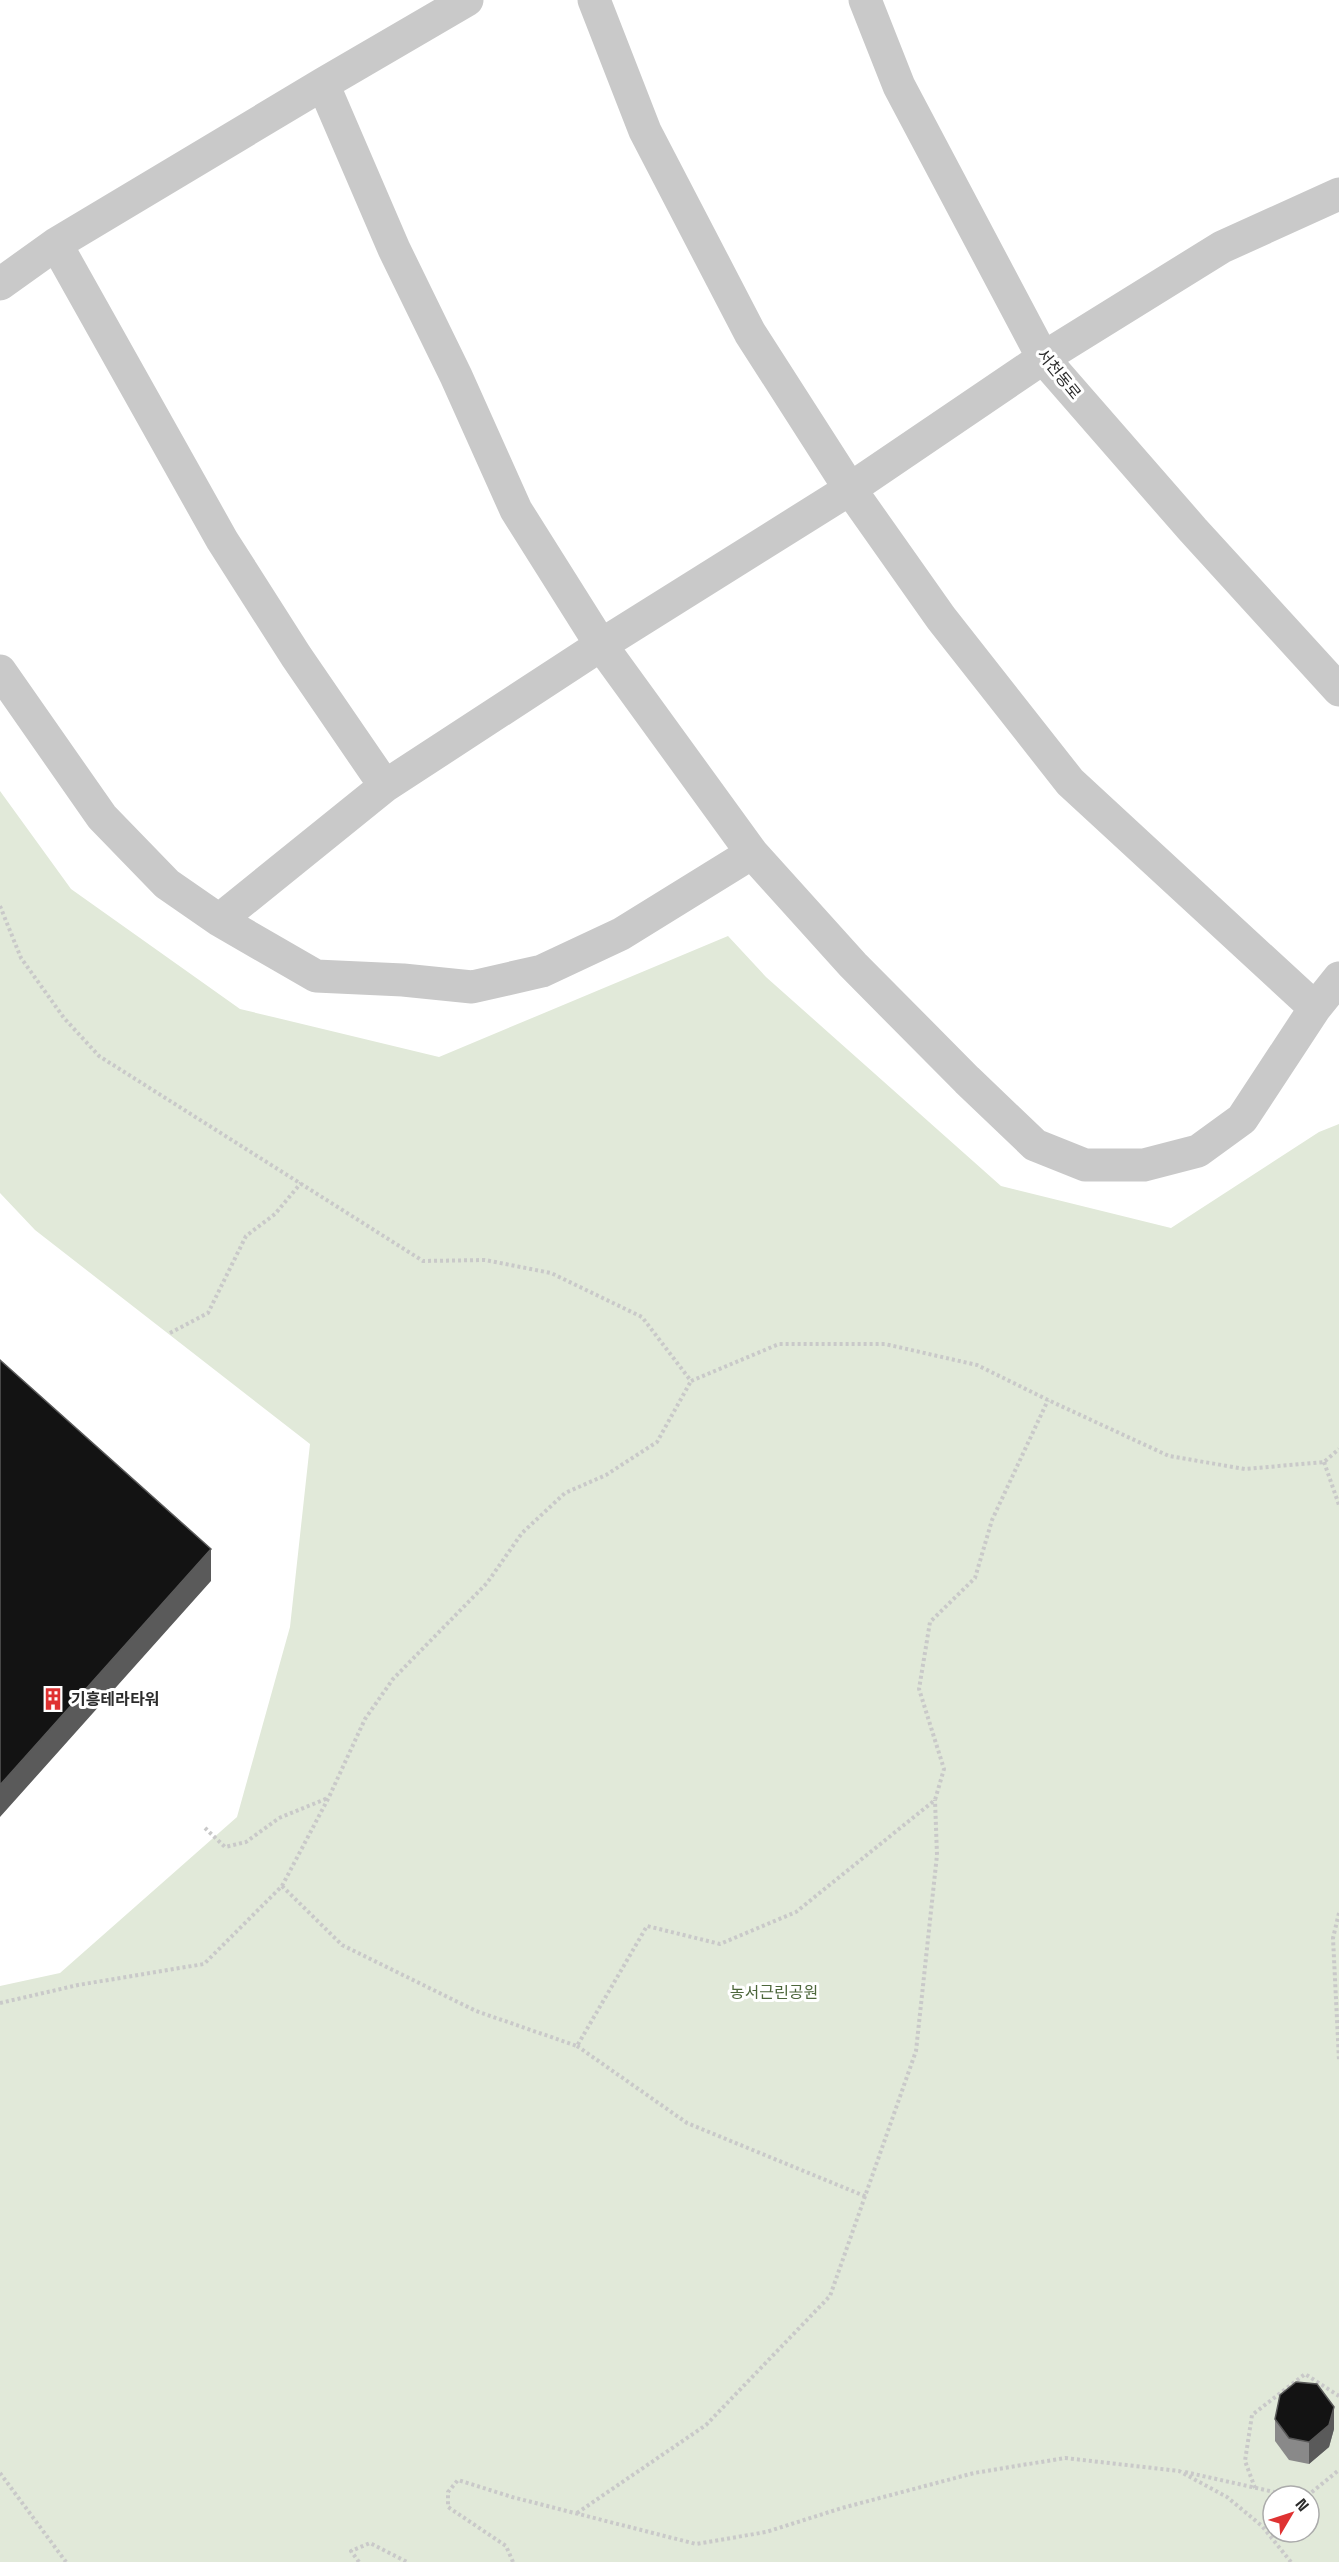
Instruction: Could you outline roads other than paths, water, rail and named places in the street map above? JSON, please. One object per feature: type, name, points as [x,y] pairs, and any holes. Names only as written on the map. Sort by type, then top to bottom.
[{"type":"street","points":[[0,284],[56,244],[467,0]]},
{"type":"street","points":[[594,0],[645,131],[745,323],[850,489],[941,618],[1070,782],[1315,1008]]},
{"type":"street","name":"서천동로","points":[[865,0],[899,86],[1043,358],[1193,530],[1339,690]]},
{"type":"street","points":[[323,84],[394,249],[456,376],[516,510],[601,645],[752,853],[853,965],[1035,1145],[1085,1165],[1144,1165],[1198,1151],[1242,1119],[1315,1008],[1339,978]]},
{"type":"street","points":[[219,920],[385,786],[601,645],[850,489],[1043,358],[1222,247],[1339,194]]},
{"type":"street","points":[[56,244],[222,540],[296,656],[385,786]]},
{"type":"street","points":[[0,671],[102,817],[167,884],[219,920],[316,976],[403,980],[472,987],[542,971],[621,934],[752,853]]},
{"type":"place","name":"기흥테라타워","points":[[53,1699]]},
{"type":"park label","name":"농서근린공원","points":[[774,1992]]}]
